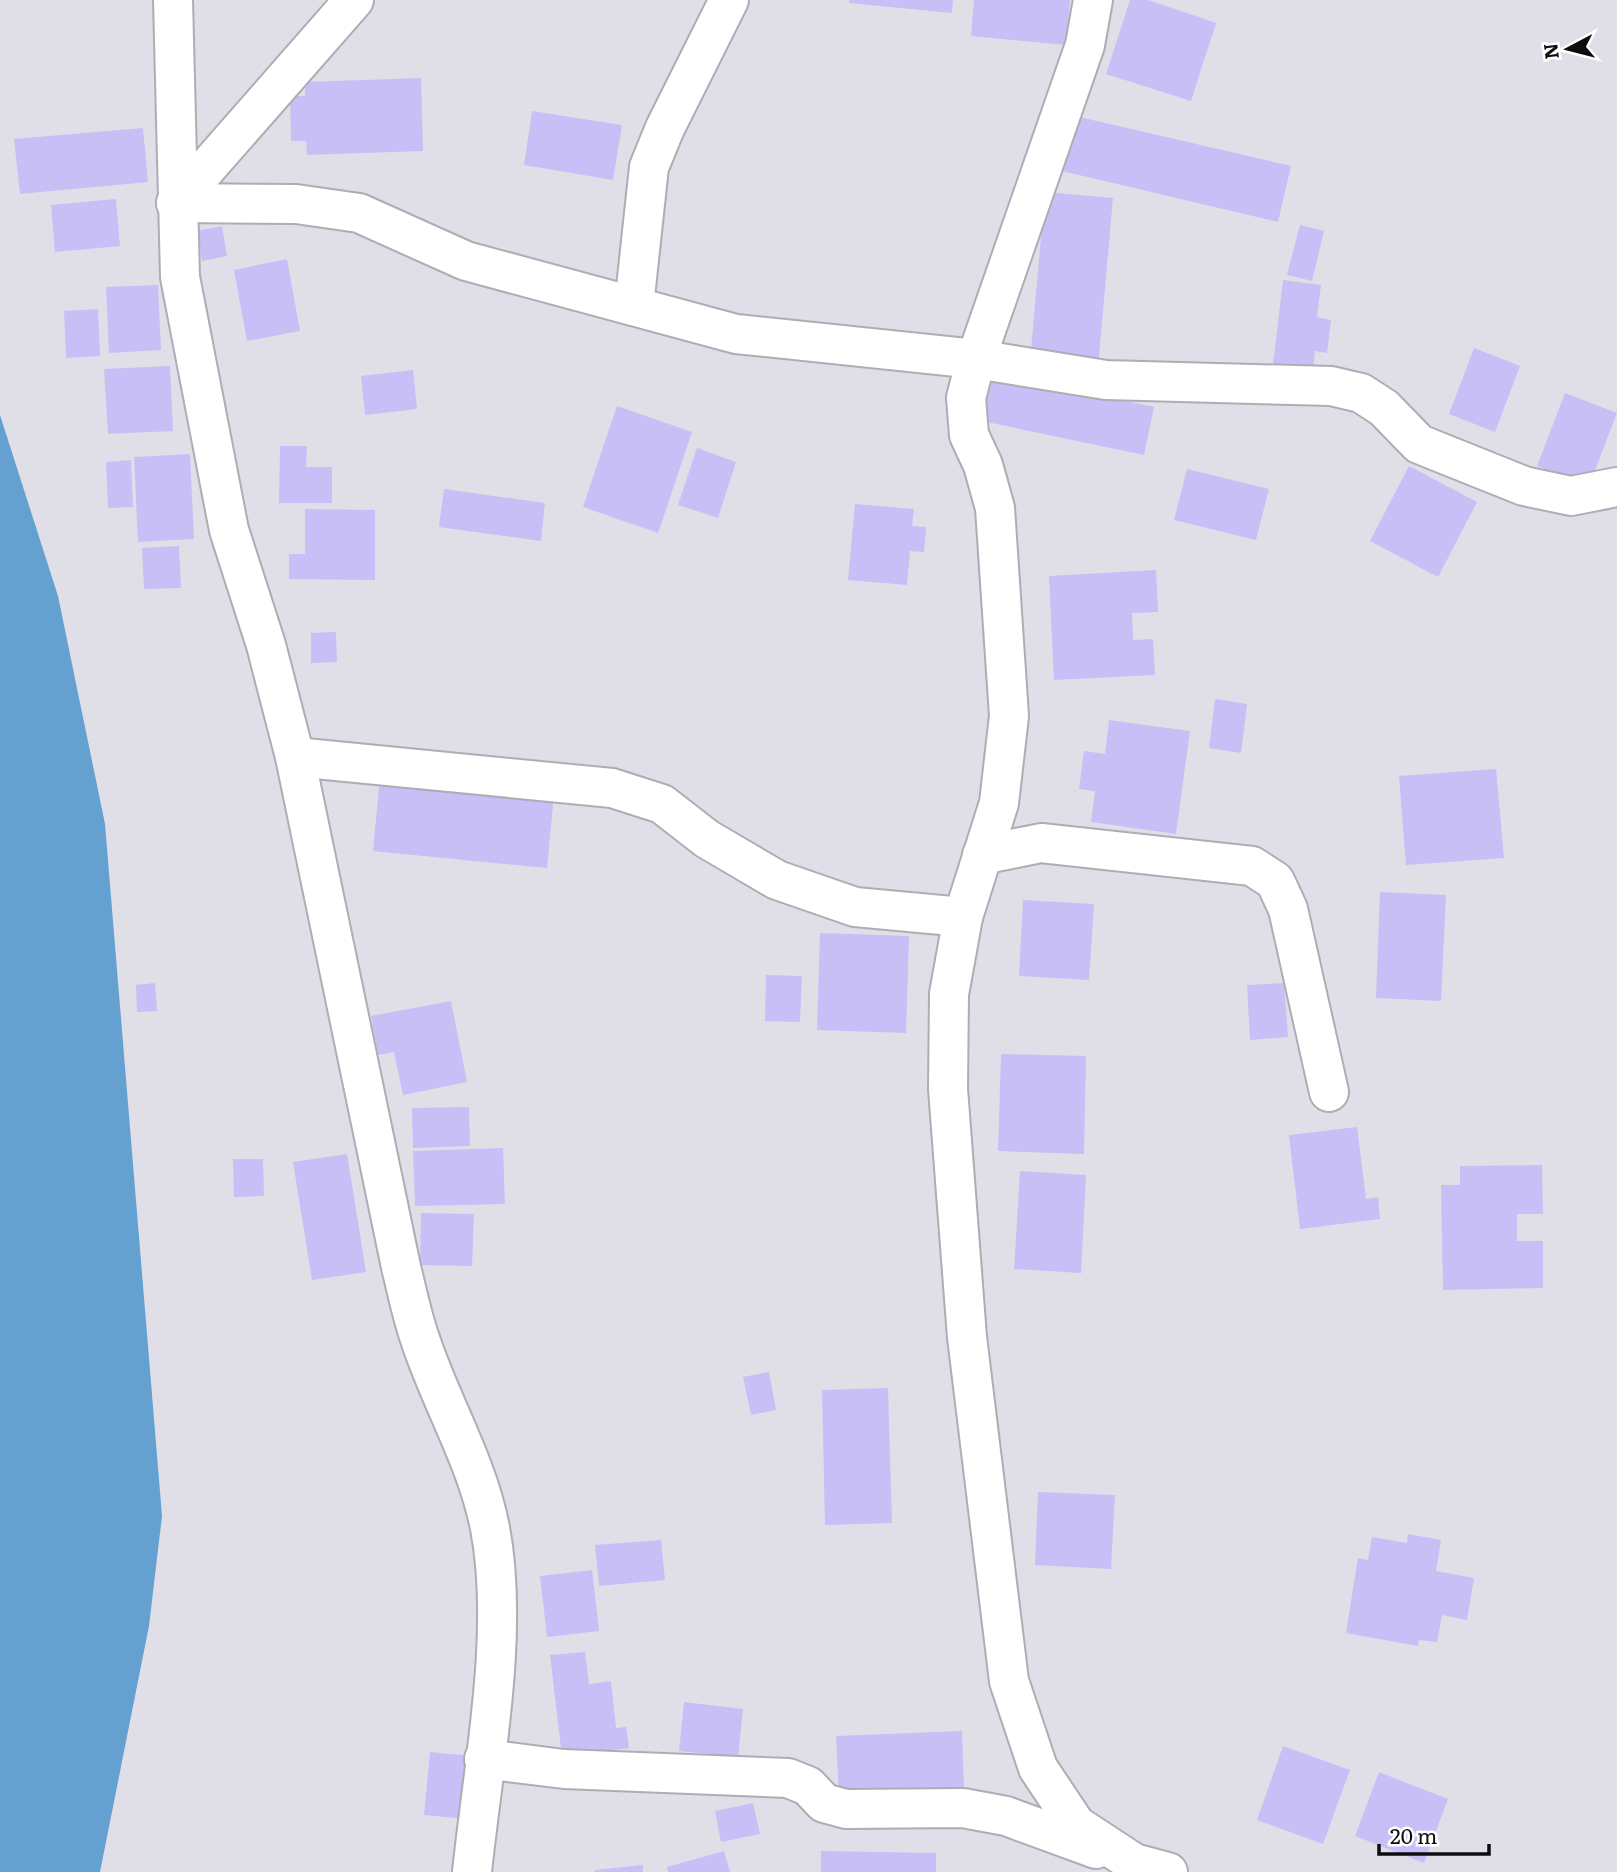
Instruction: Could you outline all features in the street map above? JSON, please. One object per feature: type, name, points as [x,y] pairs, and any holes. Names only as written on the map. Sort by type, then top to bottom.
[{"type":"street","points":[[173,0],[176,203],[180,277],[229,530],[266,645],[295,757],[401,1267],[420,1339],[472,1463],[490,1528],[498,1592],[496,1650],[472,1872]]},
{"type":"street","points":[[176,203],[354,0]]},
{"type":"street","points":[[634,306],[649,167],[665,128],[729,0]]},
{"type":"street","points":[[1093,0],[1085,45],[976,359],[966,398],[969,435],[983,466],[995,508],[1009,716],[999,803],[963,917],[949,995],[948,1089],[967,1337],[1009,1681],[1038,1768],[1076,1825],[1151,1867]]},
{"type":"street","points":[[176,203],[296,204],[359,213],[466,261],[736,334],[976,359],[1107,380],[1331,386],[1361,393],[1384,408],[1419,444],[1524,486],[1571,496],[1617,487]]},
{"type":"street","points":[[295,757],[612,788],[662,804],[707,839],[777,880],[855,907],[963,917]]},
{"type":"street","points":[[982,855],[1041,844],[1251,866],[1275,881],[1288,909],[1329,1092]]},
{"type":"street","points":[[484,1759],[564,1769],[788,1778],[808,1786],[824,1803],[846,1809],[962,1808],[1006,1816],[1151,1867]]},
{"type":"water","points":[[0,415],[58,596],[105,824],[162,1516],[149,1626],[100,1872],[0,1872]]},
{"type":"building","points":[[849,0],[953,0],[952,13],[849,3]]},
{"type":"building","points":[[974,0],[1070,0],[1066,45],[971,36]]},
{"type":"building","points":[[1130,0],[1148,0],[1216,23],[1191,101],[1106,74]]},
{"type":"building","points":[[421,78],[423,151],[307,155],[306,141],[291,141],[290,96],[305,96],[305,82]]},
{"type":"building","points":[[532,111],[622,125],[613,180],[524,165]]},
{"type":"building","points":[[1075,116],[1291,166],[1278,222],[1062,171]]},
{"type":"building","points":[[143,128],[148,182],[20,194],[14,139]]},
{"type":"building","points":[[1045,192],[1113,198],[1098,367],[1030,361]]},
{"type":"building","points":[[116,199],[120,246],[55,252],[51,205]]},
{"type":"building","points":[[1300,225],[1324,231],[1312,281],[1287,275]]},
{"type":"building","points":[[222,226],[227,256],[202,261],[197,231]]},
{"type":"building","points":[[287,259],[300,331],[247,341],[234,270]]},
{"type":"building","points":[[1283,280],[1321,285],[1317,317],[1331,320],[1327,353],[1315,351],[1312,378],[1272,373]]},
{"type":"building","points":[[158,285],[161,350],[109,353],[106,287]]},
{"type":"building","points":[[98,309],[100,356],[66,358],[64,311]]},
{"type":"building","points":[[1474,348],[1520,366],[1495,432],[1449,414]]},
{"type":"building","points":[[170,366],[173,431],[108,434],[104,369]]},
{"type":"building","points":[[413,370],[417,409],[365,415],[361,376]]},
{"type":"building","points":[[992,373],[1154,407],[1144,455],[982,421]]},
{"type":"building","points":[[1565,393],[1617,413],[1589,486],[1537,466]]},
{"type":"building","points":[[617,406],[692,432],[658,533],[583,507]]},
{"type":"building","points":[[280,446],[307,446],[306,467],[332,467],[332,503],[279,503]]},
{"type":"building","points":[[697,448],[736,462],[718,518],[678,505]]},
{"type":"building","points":[[190,454],[194,539],[138,542],[134,457]]},
{"type":"building","points":[[131,460],[133,507],[108,508],[106,462]]},
{"type":"building","points":[[1409,466],[1477,502],[1438,577],[1370,541]]},
{"type":"building","points":[[1187,469],[1269,489],[1256,540],[1174,520]]},
{"type":"building","points":[[444,489],[545,503],[541,541],[439,527]]},
{"type":"building","points":[[855,504],[914,509],[912,526],[926,527],[924,552],[910,551],[907,585],[848,580]]},
{"type":"building","points":[[305,509],[375,510],[375,580],[289,579],[289,554],[305,554]]},
{"type":"building","points":[[179,546],[181,588],[144,589],[142,548]]},
{"type":"building","points":[[1156,570],[1158,612],[1132,613],[1133,640],[1153,639],[1155,675],[1054,680],[1049,576]]},
{"type":"building","points":[[336,632],[337,662],[311,663],[311,633]]},
{"type":"building","points":[[1215,699],[1247,704],[1241,753],[1209,748]]},
{"type":"building","points":[[1109,720],[1190,731],[1176,834],[1091,822],[1095,791],[1079,789],[1084,751],[1105,754]]},
{"type":"building","points":[[1496,769],[1504,858],[1406,865],[1399,776]]},
{"type":"building","points":[[380,777],[554,794],[547,868],[373,851]]},
{"type":"building","points":[[1380,892],[1446,895],[1441,1001],[1376,998]]},
{"type":"building","points":[[1023,900],[1094,904],[1089,980],[1019,976]]},
{"type":"building","points":[[820,933],[909,936],[906,1033],[817,1030]]},
{"type":"building","points":[[766,975],[802,976],[800,1022],[765,1021]]},
{"type":"building","points":[[155,983],[157,1011],[137,1012],[136,985]]},
{"type":"building","points":[[1284,983],[1288,1037],[1250,1040],[1247,985]]},
{"type":"building","points":[[451,1001],[467,1082],[403,1095],[394,1052],[378,1055],[371,1016]]},
{"type":"building","points":[[1001,1054],[1086,1056],[1084,1154],[998,1151]]},
{"type":"building","points":[[469,1107],[470,1146],[413,1148],[412,1108]]},
{"type":"building","points":[[1357,1127],[1366,1199],[1378,1197],[1380,1219],[1300,1229],[1289,1135]]},
{"type":"building","points":[[503,1148],[505,1204],[415,1206],[413,1151]]},
{"type":"building","points":[[347,1154],[366,1272],[312,1280],[293,1162]]},
{"type":"building","points":[[233,1159],[263,1159],[264,1196],[234,1197]]},
{"type":"building","points":[[1542,1165],[1543,1214],[1517,1214],[1517,1241],[1543,1241],[1543,1288],[1443,1290],[1441,1185],[1460,1185],[1460,1166]]},
{"type":"building","points":[[1020,1171],[1086,1175],[1081,1273],[1014,1269]]},
{"type":"building","points":[[421,1213],[474,1214],[472,1266],[420,1265]]},
{"type":"building","points":[[769,1372],[776,1410],[751,1415],[743,1377]]},
{"type":"building","points":[[888,1388],[892,1523],[825,1525],[822,1390]]},
{"type":"building","points":[[1038,1492],[1115,1495],[1111,1569],[1035,1565]]},
{"type":"building","points":[[1408,1534],[1441,1540],[1436,1571],[1474,1578],[1467,1620],[1442,1615],[1437,1642],[1419,1640],[1418,1646],[1346,1633],[1358,1558],[1368,1560],[1372,1537],[1407,1543]]},
{"type":"building","points":[[661,1540],[665,1580],[599,1586],[595,1545]]},
{"type":"building","points":[[592,1570],[599,1631],[547,1637],[540,1576]]},
{"type":"building","points":[[585,1652],[589,1684],[611,1681],[616,1728],[626,1727],[629,1748],[562,1756],[550,1655]]},
{"type":"building","points":[[684,1702],[743,1709],[738,1757],[679,1751]]},
{"type":"building","points":[[962,1731],[964,1792],[839,1797],[836,1736]]},
{"type":"building","points":[[1283,1746],[1350,1770],[1323,1844],[1257,1820]]},
{"type":"building","points":[[430,1752],[472,1756],[466,1819],[424,1815]]},
{"type":"building","points":[[1379,1772],[1448,1799],[1424,1863],[1355,1836]]},
{"type":"building","points":[[753,1803],[760,1834],[721,1842],[715,1811]]},
{"type":"building","points":[[724,1851],[730,1872],[668,1872],[667,1867]]},
{"type":"building","points":[[821,1851],[936,1853],[936,1872],[821,1872]]},
{"type":"building","points":[[643,1865],[643,1872],[595,1872],[595,1870]]}]
